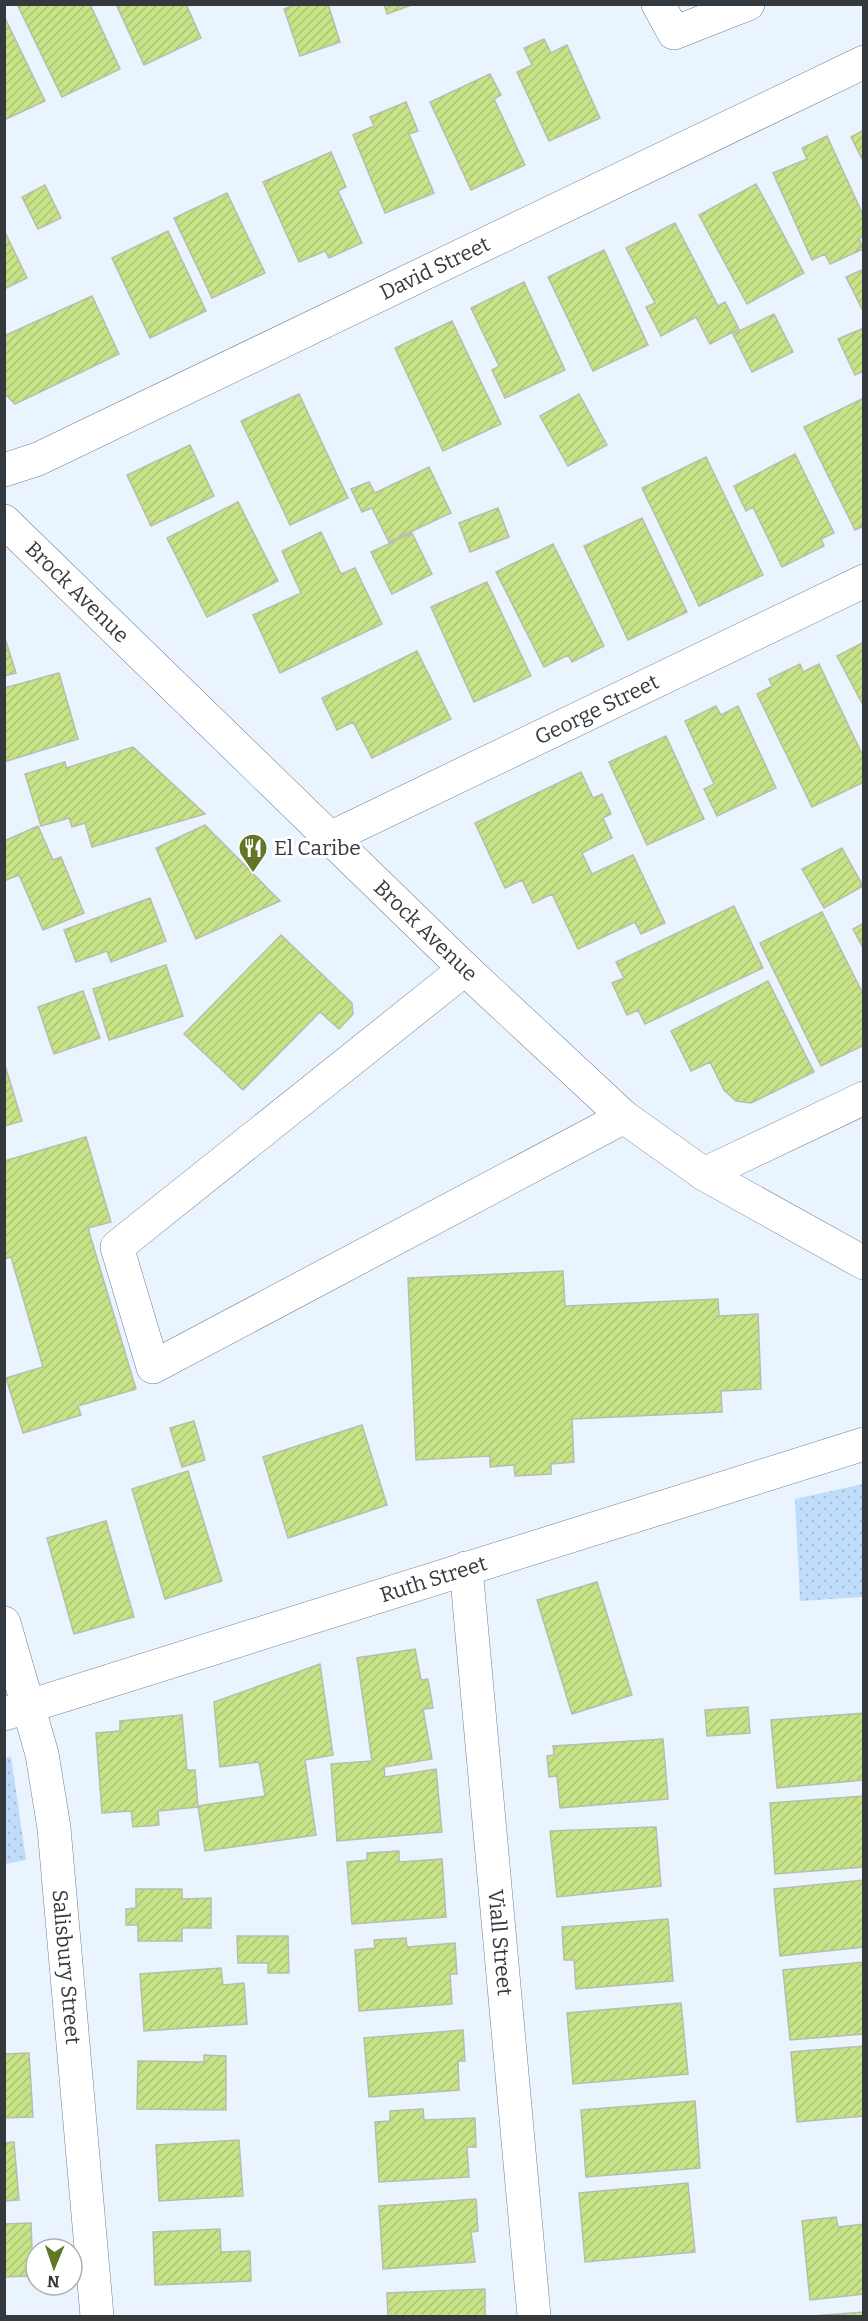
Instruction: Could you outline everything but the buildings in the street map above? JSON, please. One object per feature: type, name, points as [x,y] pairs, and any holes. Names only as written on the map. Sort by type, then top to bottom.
[{"type":"street","points":[[658,4],[674,33],[748,4]]},
{"type":"street","name":"David Street","points":[[4,470],[49,453],[864,62]]},
{"type":"street","name":"Brock Avenue","points":[[4,521],[465,969],[624,1117],[704,1174],[864,1263]]},
{"type":"street","name":"George Street","points":[[330,838],[864,581]]},
{"type":"street","points":[[465,969],[117,1247],[153,1367],[624,1117]]},
{"type":"street","points":[[704,1174],[864,1098]]},
{"type":"street","name":"Ruth Street","points":[[17,1710],[864,1444]]},
{"type":"street","name":"Viall Street","points":[[466,1568],[534,2316]]},
{"type":"street","name":"Salisbury Street","points":[[4,1623],[17,1710],[42,1754],[54,1828],[97,2316]]},
{"type":"shaded area","points":[[863,1484],[863,1597],[800,1601],[795,1499]]},
{"type":"shaded area","points":[[11,1756],[26,1860],[5,1864],[5,1758]]},
{"type":"place","name":"El Caribe","points":[[253,874]]}]
